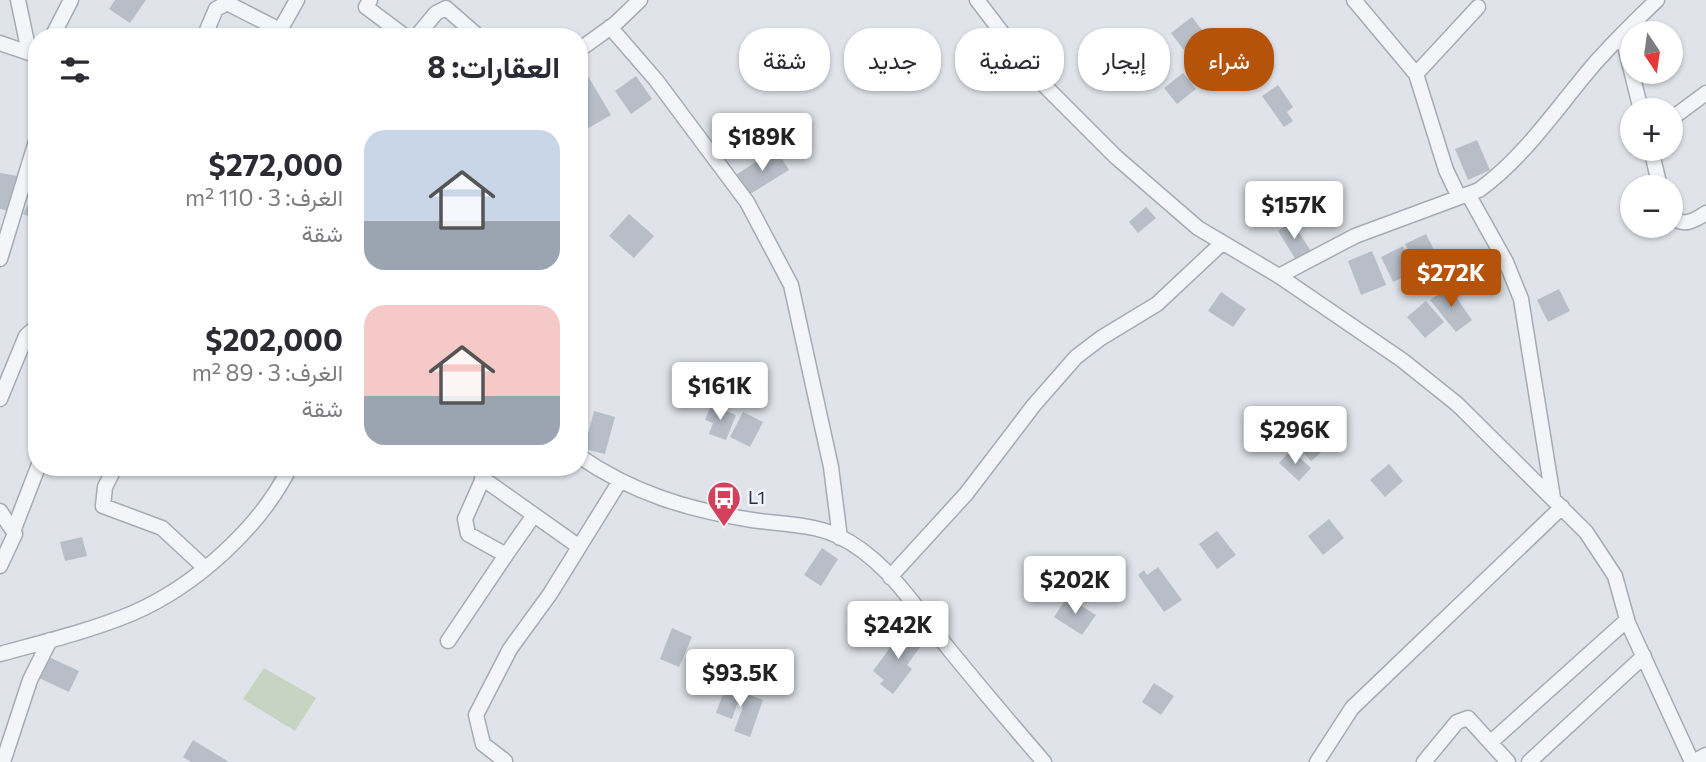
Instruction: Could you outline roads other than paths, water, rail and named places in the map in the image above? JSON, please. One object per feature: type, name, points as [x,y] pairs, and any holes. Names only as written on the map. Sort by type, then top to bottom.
[{"type":"street","points":[[18,0],[28,36]]},
{"type":"street","points":[[57,28],[71,0]]},
{"type":"street","points":[[281,28],[297,0]]},
{"type":"street","points":[[588,43],[640,0]]},
{"type":"street","points":[[977,0],[1036,77],[1073,117],[1198,228],[1279,276],[1402,360],[1457,404],[1586,532],[1615,576],[1627,620],[1693,762],[1706,755]]},
{"type":"street","points":[[1354,0],[1416,74],[1446,170],[1506,262],[1521,299],[1557,503]]},
{"type":"street","points":[[1635,21],[1657,0]]},
{"type":"street","points":[[364,2],[395,28]]},
{"type":"street","points":[[208,28],[216,9],[227,3],[270,28]]},
{"type":"street","points":[[1416,74],[1478,7]]},
{"type":"street","points":[[424,28],[436,13],[446,8],[469,28]]},
{"type":"street","points":[[610,27],[656,80],[747,202],[791,285],[831,467],[841,538]]},
{"type":"street","points":[[1279,276],[1356,236],[1464,196],[1489,183],[1537,136],[1620,36]]},
{"type":"street","points":[[0,43],[28,52]]},
{"type":"street","points":[[1683,110],[1706,93]]},
{"type":"street","points":[[0,259],[28,167]]},
{"type":"street","points":[[1683,223],[1706,213]]},
{"type":"street","points":[[890,577],[966,494],[1034,405],[1076,357],[1101,338],[1157,304],[1221,244]]},
{"type":"street","points":[[0,399],[28,334]]},
{"type":"street","points":[[588,461],[620,481],[663,500],[713,514],[807,528],[841,538],[869,554],[1044,762]]},
{"type":"street","points":[[0,566],[14,542],[14,529],[35,476]]},
{"type":"street","points":[[111,476],[102,499],[105,507],[162,528],[204,567]]},
{"type":"street","points":[[0,653],[133,613],[172,592],[253,525],[268,507],[285,476]]},
{"type":"street","points":[[484,476],[465,527],[468,534],[506,555]]},
{"type":"street","points":[[488,476],[534,515],[578,547]]},
{"type":"street","points":[[496,758],[483,744],[476,715],[510,649],[550,594],[620,481]]},
{"type":"street","points":[[1317,762],[1353,708],[1557,503]]},
{"type":"street","points":[[0,511],[14,529]]},
{"type":"street","points":[[448,641],[534,515]]},
{"type":"street","points":[[1491,742],[1627,620]]},
{"type":"street","points":[[3,762],[30,680],[50,640]]},
{"type":"street","points":[[1529,762],[1644,656]]},
{"type":"street","points":[[1424,762],[1457,722],[1468,718],[1508,762]]},
{"type":"place","name":"L1","points":[[724,528]]}]
